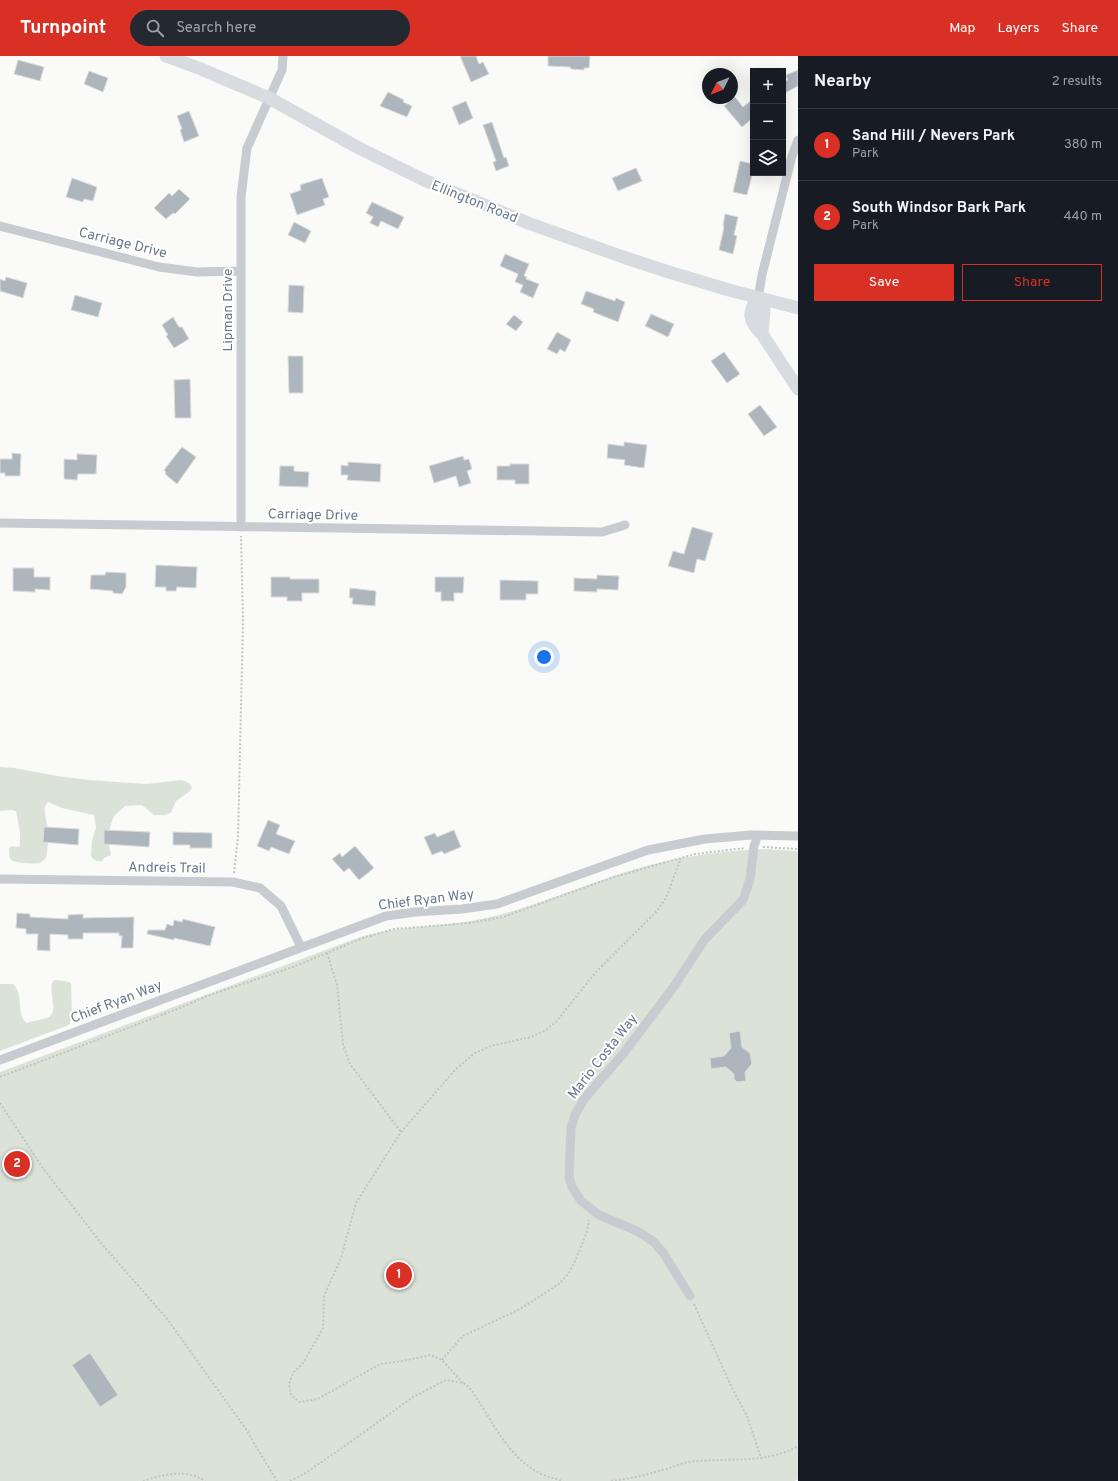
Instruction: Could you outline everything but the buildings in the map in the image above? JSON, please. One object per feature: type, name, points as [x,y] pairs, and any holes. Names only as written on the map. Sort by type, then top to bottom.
[{"type":"main road","name":"Ellington Road","points":[[166,56],[269,98],[357,147],[424,180],[528,223],[623,257],[729,290],[798,308]]},
{"type":"main road","points":[[758,298],[764,310],[762,334],[798,388]]},
{"type":"street","name":"Lipman Drive","points":[[241,527],[241,197],[247,148],[282,70],[283,56]]},
{"type":"street","points":[[758,298],[762,275],[790,163],[798,140]]},
{"type":"street","name":"Carriage Drive","points":[[0,226],[159,267],[197,272],[241,271]]},
{"type":"street","name":"Carriage Drive","points":[[0,523],[602,532],[625,525]]},
{"type":"street","name":"Chief Ryan Way","points":[[0,1060],[386,916],[416,912],[462,909],[497,904],[648,850],[706,839],[758,835],[798,836]]},
{"type":"street","name":"Mario Costa Way","points":[[690,1296],[664,1254],[654,1242],[636,1231],[599,1215],[581,1201],[572,1187],[569,1176],[572,1128],[574,1115],[584,1098],[623,1054],[676,985],[705,939],[743,900],[750,879],[754,846],[758,835]]},
{"type":"street","name":"Andreis Trail","points":[[0,879],[233,882],[260,888],[283,908],[301,947]]},
{"type":"path","points":[[233,882],[238,837],[243,621],[241,527]]},
{"type":"path","points":[[0,1077],[180,1008],[207,996],[293,967],[363,938],[394,929],[470,923],[503,917],[614,877],[695,854],[754,846],[798,849]]},
{"type":"path","points":[[563,1481],[547,1476],[531,1468],[509,1448],[469,1387],[463,1383],[442,1360],[431,1354],[380,1364],[318,1399],[298,1402],[291,1395],[289,1384],[293,1373],[303,1363],[323,1328],[324,1296],[341,1258],[356,1203],[401,1132],[456,1068],[475,1053],[491,1046],[531,1037],[546,1030],[556,1022],[595,973],[657,911],[666,898],[681,858]]},
{"type":"path","points":[[323,939],[337,985],[343,1045],[350,1064],[401,1132]]},
{"type":"path","points":[[0,1103],[46,1172],[101,1243],[168,1320],[248,1432],[277,1481]]},
{"type":"path","points":[[442,1360],[463,1336],[520,1309],[559,1284],[569,1273],[575,1261],[586,1232],[592,1209]]},
{"type":"path","points":[[690,1296],[732,1388],[747,1416],[761,1458]]},
{"type":"path","points":[[290,1481],[304,1474],[336,1453],[413,1397],[446,1380],[463,1383]]},
{"type":"path","points":[[612,1481],[648,1474],[688,1462],[761,1458],[790,1450],[798,1446]]},
{"type":"path","points":[[143,1481],[159,1476],[173,1474],[188,1474],[201,1478],[205,1481]]},
{"type":"shaded area","points":[[0,767],[89,780],[147,784],[182,780],[189,783],[192,788],[176,801],[171,813],[165,815],[154,815],[142,805],[125,806],[114,816],[108,839],[111,855],[104,858],[102,861],[95,860],[91,856],[92,840],[96,828],[94,815],[62,808],[48,802],[45,808],[48,829],[48,847],[46,858],[40,863],[20,863],[11,860],[9,853],[11,846],[19,847],[20,845],[20,832],[16,811],[0,811]]},
{"type":"shaded area","points":[[764,849],[798,851],[798,1479],[795,1481],[0,1481],[0,1072],[363,936],[379,932],[459,923],[491,917],[526,907],[646,866],[679,858],[730,851]]},
{"type":"shaded area","points":[[54,980],[71,983],[72,1018],[69,1025],[0,1051],[0,984],[13,984],[16,988],[22,1016],[27,1023],[47,1018],[52,1014],[53,1004],[51,989]]},
{"type":"place","name":"South Windsor Bark Park","points":[[17,1164]]},
{"type":"place","name":"Sand Hill / Nevers Park","points":[[399,1275]]}]
